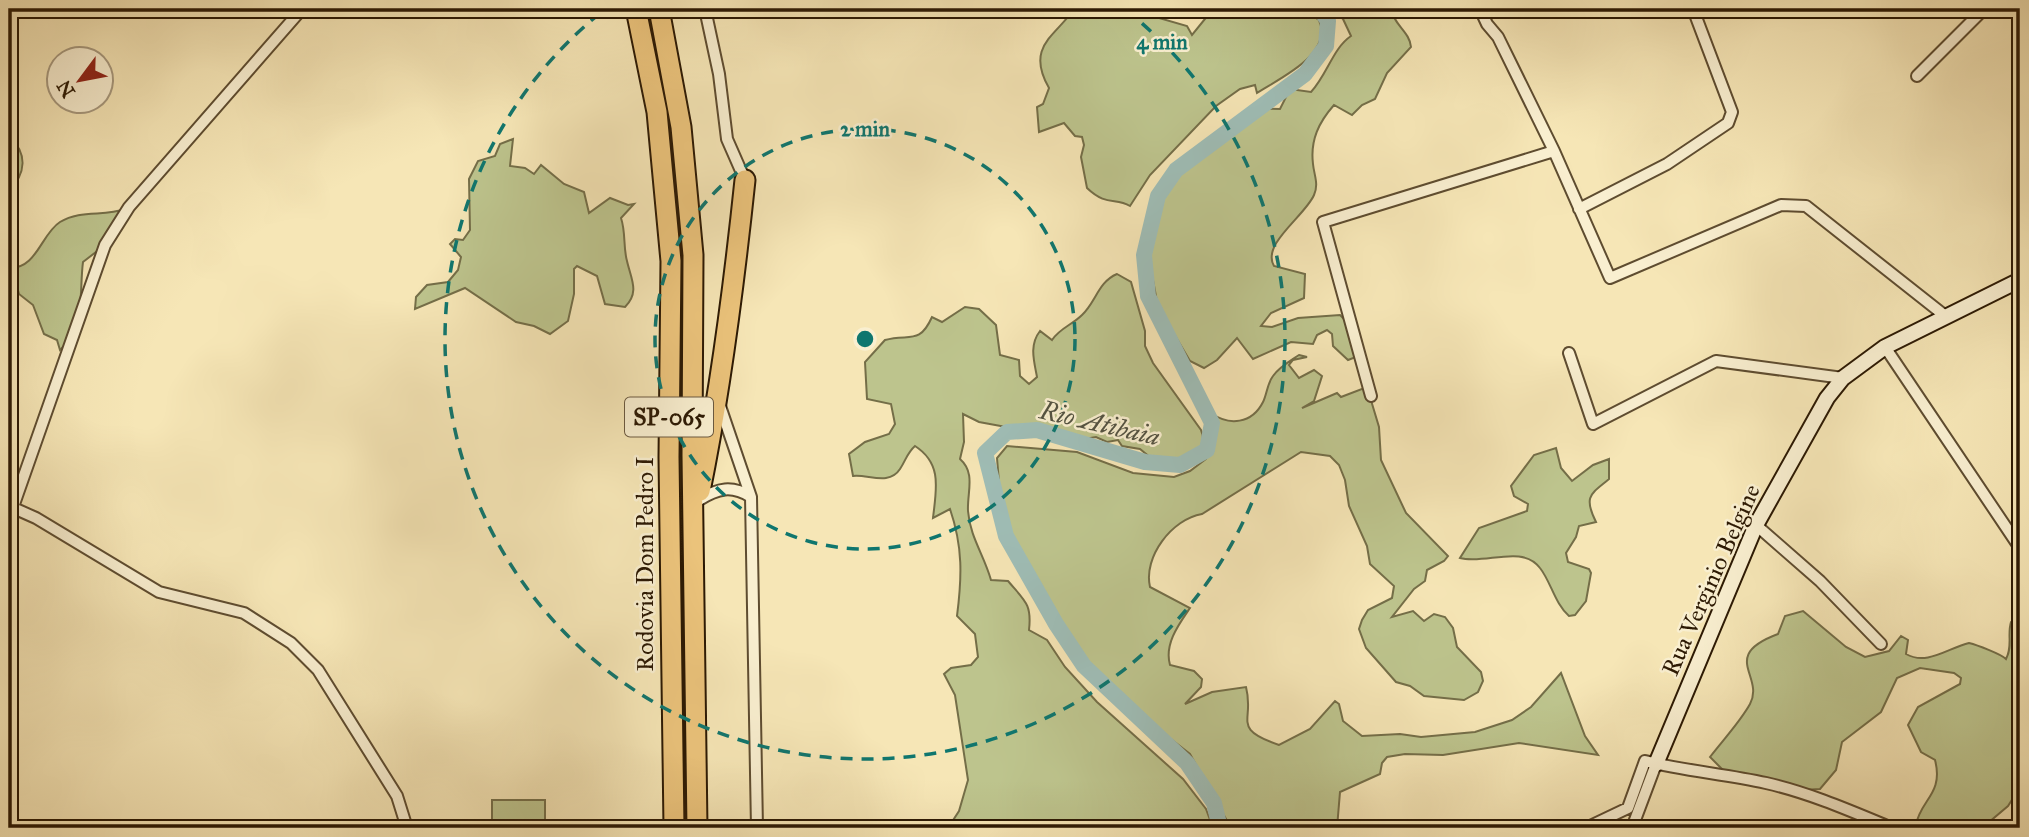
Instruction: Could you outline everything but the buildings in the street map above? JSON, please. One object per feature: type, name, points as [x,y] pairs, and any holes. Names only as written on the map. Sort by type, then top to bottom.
[{"type":"highway","name":"Rodovia Dom Pedro I","points":[[636,9],[657,112],[671,261],[669,457],[674,828]]},
{"type":"highway","name":"Rodovia Dom Pedro I","points":[[659,9],[681,127],[692,234],[697,828]]},
{"type":"highway","points":[[693,573],[698,500],[718,396],[745,180]]},
{"type":"street","points":[[302,9],[129,207],[105,245],[11,506],[159,592],[244,613],[291,643],[318,670],[397,796],[407,828]]},
{"type":"street","points":[[705,9],[719,74],[727,139],[745,180]]},
{"type":"street","points":[[1480,9],[1498,37],[1554,151],[1610,278],[1781,205],[1806,206],[1944,315]]},
{"type":"street","points":[[1579,209],[1667,164],[1728,123],[1732,112],[1693,9]]},
{"type":"street","points":[[1917,76],[1984,9]]},
{"type":"street","points":[[1371,396],[1323,222],[1554,151]]},
{"type":"street","name":"Rua Verginio Belgine","points":[[1650,763],[1756,525],[1827,398],[1843,378],[1885,347],[1944,315],[2020,280]]},
{"type":"street","points":[[1885,347],[2020,548]]},
{"type":"street","points":[[1569,353],[1593,424],[1716,361],[1843,378]]},
{"type":"street","points":[[718,396],[751,497],[757,828]]},
{"type":"street","points":[[698,500],[724,488],[738,489],[751,497]]},
{"type":"street","points":[[1756,525],[1820,581],[1881,644]]},
{"type":"street","points":[[1586,828],[1628,807],[1650,763]]},
{"type":"street","points":[[1632,828],[1650,763]]},
{"type":"street","points":[[1650,763],[1672,770],[1776,786],[1810,795],[1892,828]]},
{"type":"green space","points":[[643,9],[654,9],[656,14],[687,236],[691,828],[680,828],[674,354]]},
{"type":"green space","points":[[1074,9],[1128,9],[1187,26],[1192,35],[1213,9],[1302,9],[1319,20],[1322,32],[1319,44],[1312,54],[1291,72],[1257,93],[1255,85],[1240,89],[1216,106],[1150,175],[1130,206],[1100,198],[1087,188],[1081,157],[1084,145],[1082,137],[1075,136],[1064,123],[1039,132],[1037,107],[1043,104],[1049,88],[1042,74],[1042,52],[1046,43]]},
{"type":"green space","points":[[1331,9],[1391,9],[1411,47],[1387,73],[1375,99],[1362,105],[1352,115],[1334,105],[1320,125],[1314,139],[1312,155],[1316,183],[1314,195],[1279,239],[1272,257],[1274,266],[1305,274],[1304,298],[1271,313],[1261,326],[1272,327],[1298,318],[1340,315],[1345,320],[1356,357],[1348,360],[1333,346],[1332,334],[1327,330],[1317,335],[1313,344],[1291,342],[1253,359],[1237,338],[1217,360],[1204,368],[1190,361],[1158,307],[1144,232],[1155,201],[1184,164],[1251,108],[1280,109],[1290,89],[1311,92],[1339,47],[1351,36],[1343,19]]},
{"type":"green space","points":[[9,136],[19,150],[22,163],[19,177],[9,191]]},
{"type":"green space","points":[[513,139],[510,166],[525,168],[534,174],[541,165],[564,184],[584,192],[589,213],[610,198],[628,205],[634,204],[621,218],[633,285],[632,296],[625,307],[605,304],[597,276],[577,266],[574,269],[574,294],[568,321],[550,334],[534,326],[516,322],[465,288],[415,309],[416,297],[427,285],[448,282],[458,270],[461,257],[450,244],[455,239],[463,240],[470,230],[469,179],[478,161],[495,156],[500,144]]},
{"type":"green space","points":[[125,209],[105,245],[83,262],[78,320],[68,341],[60,350],[57,340],[44,334],[33,305],[19,294],[17,287],[9,286],[9,268],[26,263],[60,222],[84,214]]},
{"type":"green space","points":[[1117,274],[1131,282],[1145,331],[1145,346],[1153,363],[1201,430],[1201,446],[1190,456],[1157,463],[1140,449],[1122,446],[1118,440],[1107,442],[1096,437],[1078,440],[1034,424],[1006,427],[979,422],[963,414],[964,442],[960,459],[968,470],[970,483],[969,520],[991,580],[1008,581],[1026,603],[1029,630],[1047,640],[1065,667],[1097,702],[1183,779],[1206,809],[1213,828],[948,828],[959,811],[968,780],[955,695],[944,674],[951,668],[971,665],[978,657],[975,634],[957,616],[960,575],[957,536],[950,509],[933,518],[936,478],[924,453],[915,446],[900,469],[890,477],[853,476],[849,454],[865,442],[889,434],[895,424],[891,404],[867,399],[865,362],[885,340],[918,335],[923,332],[932,317],[942,322],[965,307],[979,309],[996,325],[1000,355],[1019,360],[1020,376],[1029,384],[1037,377],[1033,347],[1040,331],[1052,340],[1087,310],[1105,282]]},
{"type":"green space","points":[[1299,355],[1307,357],[1293,360],[1289,365],[1299,378],[1314,370],[1322,376],[1314,401],[1302,408],[1337,393],[1341,397],[1367,387],[1379,427],[1381,460],[1406,513],[1448,556],[1427,570],[1425,581],[1414,589],[1392,617],[1413,611],[1424,621],[1434,614],[1445,617],[1453,628],[1457,647],[1481,672],[1483,681],[1478,692],[1464,700],[1424,696],[1410,686],[1396,682],[1366,648],[1359,629],[1362,620],[1368,610],[1392,598],[1394,586],[1370,564],[1367,546],[1349,506],[1345,480],[1339,465],[1330,456],[1301,452],[1202,514],[1180,523],[1155,552],[1149,575],[1150,587],[1190,608],[1169,649],[1170,665],[1194,671],[1202,679],[1201,687],[1185,704],[1212,692],[1246,687],[1249,728],[1254,734],[1279,745],[1310,729],[1335,701],[1339,704],[1343,721],[1362,736],[1400,734],[1421,737],[1475,732],[1512,720],[1531,707],[1561,673],[1585,736],[1598,755],[1519,743],[1443,755],[1405,754],[1387,757],[1382,763],[1380,774],[1340,792],[1337,828],[1231,828],[1190,754],[1114,695],[1059,630],[1003,539],[996,514],[1000,494],[997,458],[1007,446],[1077,452],[1133,473],[1174,477],[1190,471],[1206,459],[1214,437],[1211,413],[1232,421],[1240,421],[1253,415],[1263,402],[1269,382],[1275,373]]},
{"type":"green space","points":[[1556,448],[1561,468],[1572,481],[1593,465],[1609,459],[1609,479],[1591,496],[1590,506],[1596,522],[1579,526],[1566,553],[1568,562],[1589,569],[1591,573],[1586,601],[1575,615],[1569,616],[1540,568],[1532,561],[1513,556],[1460,558],[1479,528],[1527,511],[1528,504],[1514,496],[1511,486],[1534,455]]},
{"type":"green space","points":[[1803,611],[1846,647],[1865,657],[1889,651],[1901,636],[1908,640],[1906,654],[1914,657],[1938,655],[1969,643],[2006,659],[2011,622],[2020,620],[2020,787],[2008,806],[1982,828],[1918,828],[1916,825],[1918,816],[1934,789],[1937,772],[1935,760],[1921,752],[1908,725],[1918,707],[1960,684],[1961,678],[1954,673],[1920,668],[1897,678],[1881,712],[1842,742],[1836,770],[1820,789],[1803,790],[1726,773],[1710,757],[1750,704],[1753,694],[1747,658],[1760,642],[1778,634],[1785,616]]},
{"type":"green space","points":[[492,800],[545,800],[545,828],[492,828]]},
{"type":"waterway","name":"Rio Atibaia","points":[[1220,828],[1214,803],[1187,763],[1084,666],[1056,624],[1006,536],[985,453],[1007,432],[1037,430],[1145,462],[1180,465],[1207,450],[1212,423],[1148,296],[1144,255],[1158,196],[1176,170],[1305,74],[1326,46],[1328,21],[1320,9]]}]
